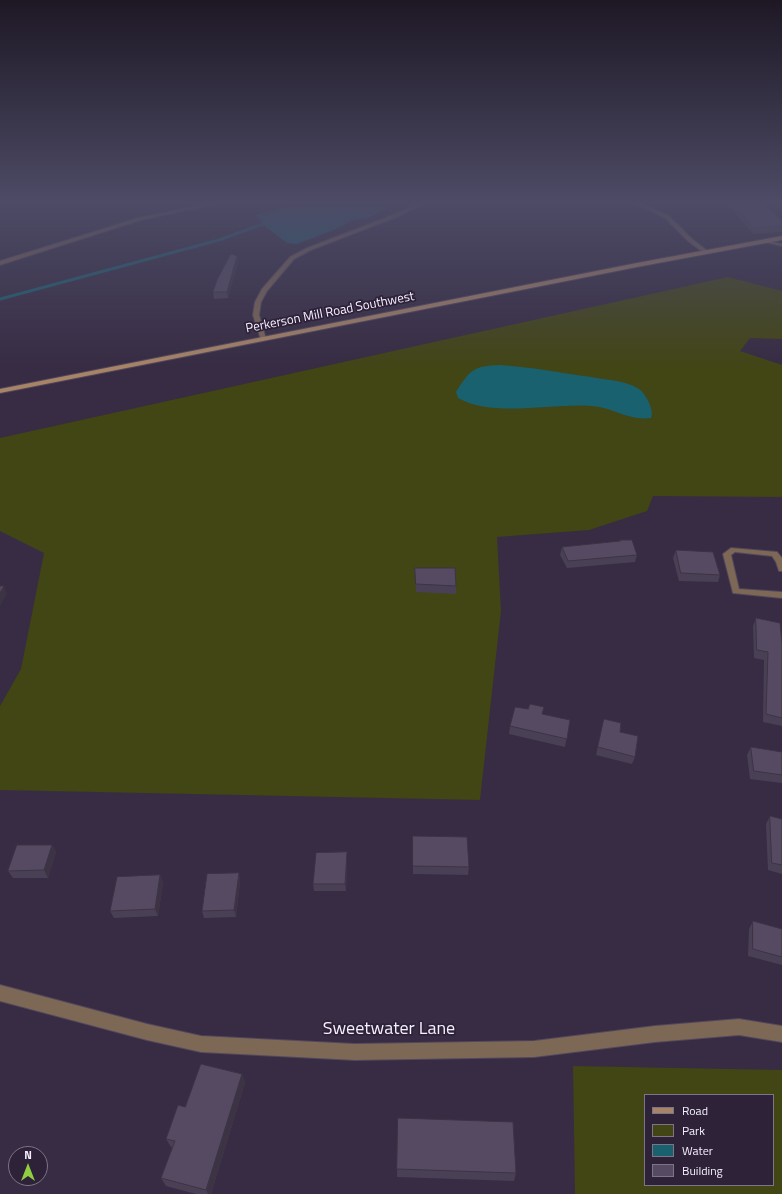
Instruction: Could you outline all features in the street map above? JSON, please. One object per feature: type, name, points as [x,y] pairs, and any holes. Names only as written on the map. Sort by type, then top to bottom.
[{"type":"street","points":[[0,263],[17,258]]},
{"type":"street","points":[[263,339],[256,315],[258,302],[264,290],[293,258]]},
{"type":"street","name":"Perkerson Mill Road Southwest","points":[[0,391],[677,258]]},
{"type":"street","name":"Sweetwater Lane","points":[[0,993],[147,1032],[201,1044],[355,1052],[534,1049],[655,1034],[739,1027],[782,1034]]},
{"type":"lane","points":[[782,569],[780,560],[774,554],[734,550],[727,554],[736,591],[782,595]]},
{"type":"green space","points":[[728,277],[782,291],[782,339],[750,338],[740,351],[782,365],[782,497],[653,496],[647,511],[589,530],[497,537],[501,611],[480,800],[0,790],[0,706],[21,669],[44,553],[0,531],[0,438]]},
{"type":"green space","points":[[573,1066],[782,1070],[782,1194],[575,1194]]},
{"type":"water","points":[[500,365],[546,370],[615,381],[634,386],[644,394],[649,402],[652,411],[651,418],[635,418],[591,406],[505,409],[472,404],[458,398],[456,392],[469,374],[478,368]]},
{"type":"building","points":[[229,258],[237,258],[227,292],[213,292],[217,280]]},
{"type":"building","points":[[619,540],[632,540],[637,555],[568,561],[562,547],[620,541]]},
{"type":"building","points":[[676,550],[713,552],[720,575],[681,573]]},
{"type":"building","points":[[415,568],[455,568],[456,586],[416,584]]},
{"type":"building","points":[[0,586],[4,586],[0,593]]},
{"type":"building","points":[[756,618],[780,623],[782,643],[782,718],[766,714],[768,652],[757,650]]},
{"type":"building","points":[[530,704],[544,707],[542,714],[570,720],[567,739],[510,726],[515,707],[528,709]]},
{"type":"building","points":[[604,719],[621,723],[620,732],[638,736],[635,757],[598,747]]},
{"type":"building","points":[[751,747],[782,752],[782,775],[754,771]]},
{"type":"building","points":[[770,816],[782,819],[782,865],[772,863]]},
{"type":"building","points":[[413,836],[467,837],[469,867],[413,866]]},
{"type":"building","points":[[17,845],[52,845],[44,870],[8,871]]},
{"type":"building","points":[[347,852],[345,884],[313,884],[316,853]]},
{"type":"building","points":[[239,873],[234,910],[202,911],[207,874]]},
{"type":"building","points":[[160,875],[155,909],[110,911],[117,877]]},
{"type":"building","points":[[753,921],[782,929],[782,957],[753,949]]},
{"type":"building","points":[[201,1064],[242,1074],[206,1190],[161,1178],[175,1141],[166,1139],[178,1105],[185,1107]]},
{"type":"building","points":[[398,1118],[513,1122],[516,1173],[397,1169]]},
{"type":"waterway","points":[[0,299],[153,258]]}]
